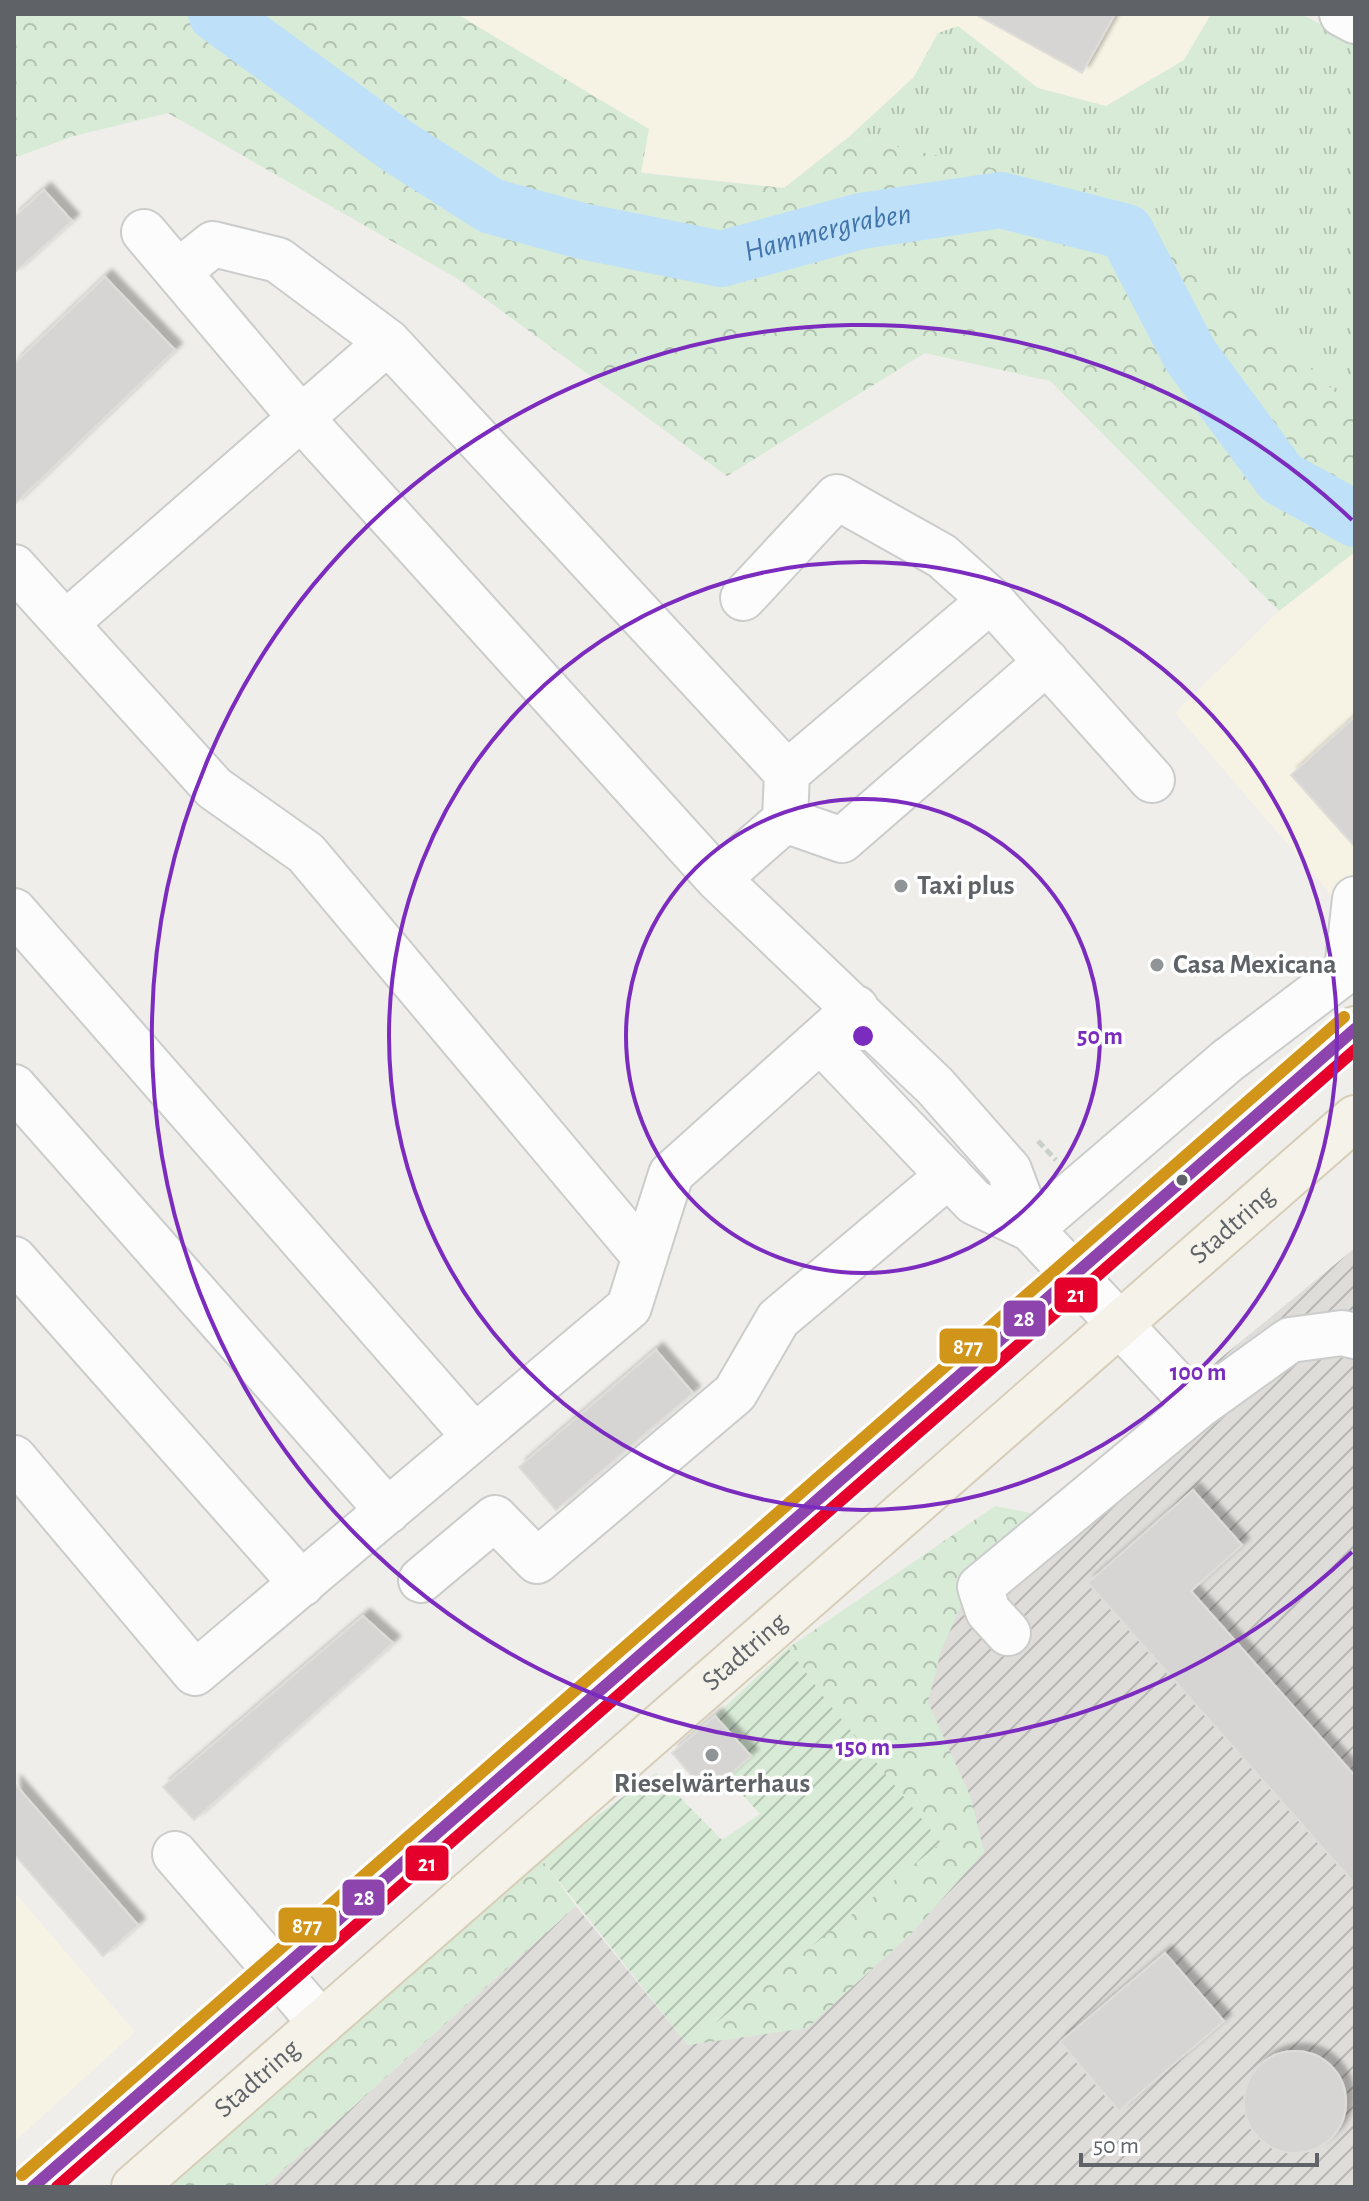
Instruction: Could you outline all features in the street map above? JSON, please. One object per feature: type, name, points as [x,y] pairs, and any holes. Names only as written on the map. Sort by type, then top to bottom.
[{"type":"main road","points":[[33,2187],[1355,1029]]},
{"type":"main road","name":"Stadtring","points":[[134,2187],[1355,1118]]},
{"type":"street","points":[[1342,14],[1355,21]]},
{"type":"street","points":[[144,232],[302,419],[718,879],[935,1086],[1009,1170],[1031,1229]]},
{"type":"street","points":[[178,272],[213,244],[278,260],[388,342],[787,773],[785,820],[718,879]]},
{"type":"street","points":[[66,623],[388,342]]},
{"type":"street","points":[[743,598],[837,497],[942,556],[991,600],[1152,780]]},
{"type":"street","points":[[14,567],[214,788],[306,853],[645,1257]]},
{"type":"street","points":[[787,773],[991,600]]},
{"type":"street","points":[[785,820],[842,840],[1047,662]]},
{"type":"street","points":[[1031,1229],[1227,1061],[1351,967],[1355,899]]},
{"type":"street","points":[[14,911],[475,1437]]},
{"type":"street","points":[[14,1458],[195,1673],[629,1307],[671,1174],[856,1008]]},
{"type":"street","points":[[821,1041],[974,1202],[1031,1229],[1197,1407]]},
{"type":"street","points":[[14,1087],[388,1511]]},
{"type":"street","points":[[421,1580],[495,1518],[537,1561],[735,1393],[778,1319],[949,1175]]},
{"type":"street","points":[[14,1259],[302,1584]]},
{"type":"street","points":[[1008,1633],[988,1611],[980,1587],[1197,1407],[1290,1340],[1342,1333],[1355,1336]]},
{"type":"street","points":[[175,1854],[321,2023]]},
{"type":"shaded area","points":[[457,14],[1211,14],[1184,60],[1106,106],[1038,88],[993,52],[938,33],[914,77],[850,136],[784,188],[640,172]]},
{"type":"shaded area","points":[[1355,552],[1355,922],[1175,713],[1279,611]]},
{"type":"shaded area","points":[[1355,1248],[1355,2187],[264,2187],[576,1906],[688,2045],[940,1843],[829,1704],[1031,1513]]},
{"type":"shaded area","points":[[14,1892],[135,2032],[14,2142]]},
{"type":"green space","points":[[14,14],[457,14],[649,129],[641,173],[784,188],[850,136],[1131,199],[1355,411],[1355,552],[1279,611],[1050,381],[925,353],[727,476],[458,279],[168,113],[74,136],[14,158]]},
{"type":"green space","points":[[1211,14],[1301,14],[1355,42],[1355,411],[1131,200],[850,136],[914,77],[938,33],[958,26],[1038,88],[1106,106],[1184,60]]},
{"type":"green space","points":[[995,1506],[1031,1513],[968,1590],[941,1651],[928,1702],[971,1798],[984,1852],[911,1934],[807,2028],[688,2045],[940,1843],[788,1648]]},
{"type":"green space","points":[[788,1648],[941,1843],[688,2045],[540,1857],[656,1773],[722,1840],[760,1814],[726,1777],[750,1756],[715,1716]]},
{"type":"green space","points":[[540,1857],[576,1906],[264,2187],[168,2187]]},
{"type":"building","points":[[975,14],[1115,14],[1082,73]]},
{"type":"building","points":[[44,190],[72,221],[14,273],[14,217]]},
{"type":"building","points":[[105,277],[175,350],[14,505],[14,364]]},
{"type":"building","points":[[1355,717],[1355,847],[1291,775]]},
{"type":"building","points":[[656,1350],[693,1393],[556,1510],[519,1467]]},
{"type":"building","points":[[1193,1490],[1242,1545],[1191,1591],[1355,1776],[1355,1884],[1088,1583]]},
{"type":"building","points":[[363,1616],[393,1643],[194,1820],[163,1787]]},
{"type":"building","name":"Rieselwärterhaus","points":[[715,1716],[751,1756],[708,1794],[672,1753]]},
{"type":"building","points":[[14,1783],[138,1925],[103,1956],[14,1854]]},
{"type":"building","points":[[1165,1953],[1224,2021],[1119,2111],[1060,2042]]},
{"type":"building","points":[[1295,2051],[1314,2055],[1331,2066],[1342,2083],[1346,2102],[1342,2121],[1331,2138],[1314,2149],[1295,2153],[1276,2149],[1259,2138],[1248,2121],[1244,2102],[1248,2083],[1259,2066],[1276,2055]]},
{"type":"waterway","name":"Hammergraben","points":[[216,14],[397,146],[491,206],[582,231],[721,259],[861,221],[1001,200],[1126,232],[1190,355],[1281,478],[1355,519]]},
{"type":"transit line","name":"877","points":[[22,2175],[1344,1017]]},
{"type":"transit line","name":"28","points":[[33,2187],[1355,1029]]},
{"type":"transit line","name":"21","points":[[57,2187],[1355,1050]]},
{"type":"place","name":"Taxi plus","points":[[901,886]]},
{"type":"place","name":"Casa Mexicana","points":[[1157,965]]},
{"type":"place","name":"Rieselwärterhaus","points":[[712,1755]]}]
